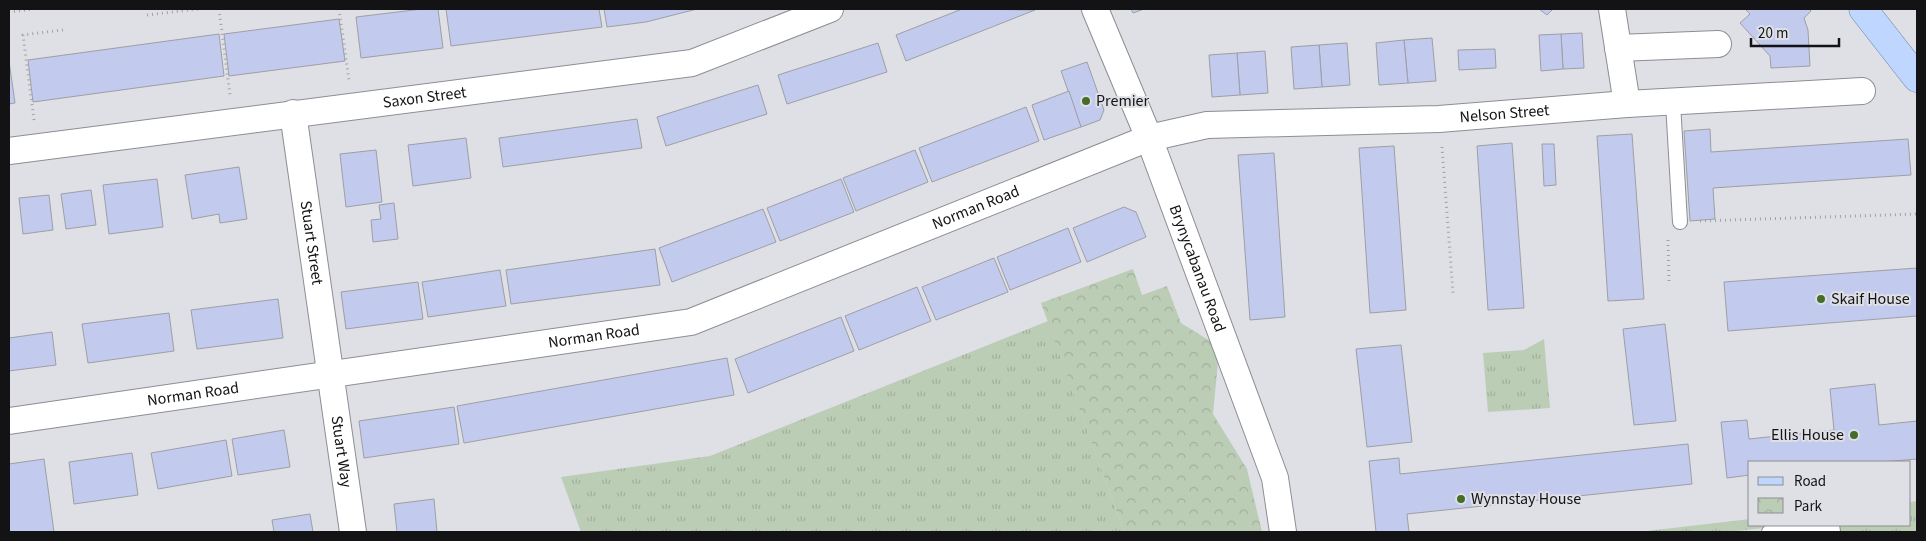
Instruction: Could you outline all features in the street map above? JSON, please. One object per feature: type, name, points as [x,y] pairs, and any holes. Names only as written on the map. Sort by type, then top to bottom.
[{"type":"main road","points":[[1870,12],[1917,78]]},
{"type":"street","name":"Saxon Street","points":[[9,151],[233,120],[692,63],[830,9]]},
{"type":"street","name":"Brynycabanau Road","points":[[1095,9],[1149,138],[1275,478],[1283,532]]},
{"type":"street","points":[[1612,9],[1627,104]]},
{"type":"street","points":[[1618,48],[1718,44]]},
{"type":"street","name":"Nelson Street","points":[[1149,138],[1207,125],[1439,119],[1627,104],[1862,92]]},
{"type":"street","name":"Stuart Street","points":[[293,113],[329,373]]},
{"type":"street","name":"Norman Road","points":[[9,421],[329,373],[692,322],[1149,138]]},
{"type":"street","name":"Stuart Way","points":[[329,373],[353,532]]},
{"type":"lane","points":[[1673,103],[1680,222]]},
{"type":"lane","points":[[1769,532],[1823,526]]},
{"type":"path","points":[[9,12],[34,9]]},
{"type":"path","points":[[147,15],[198,9]]},
{"type":"path","points":[[219,9],[233,120]]},
{"type":"path","points":[[340,9],[353,105]]},
{"type":"path","points":[[37,148],[23,35],[63,30]]},
{"type":"path","points":[[1439,119],[1453,293]]},
{"type":"path","points":[[1669,282],[1668,230],[1672,224],[1680,222],[1917,214]]},
{"type":"green space","points":[[1133,269],[1142,295],[1167,286],[1181,323],[1210,341],[1219,352],[1213,414],[1247,469],[1262,532],[1124,532],[1041,303]]},
{"type":"green space","points":[[1048,321],[1124,532],[581,532],[561,477],[710,456]]},
{"type":"green space","points":[[1544,339],[1550,408],[1488,412],[1483,353],[1524,350]]},
{"type":"green space","points":[[1917,501],[1917,532],[1840,532],[1839,526],[1911,526],[1911,502]]},
{"type":"green space","points":[[1748,519],[1748,526],[1784,526],[1726,532],[1638,532]]},
{"type":"building","points":[[422,9],[438,9],[443,48],[361,58],[356,17]]},
{"type":"building","points":[[446,9],[599,9],[602,27],[451,46]]},
{"type":"building","points":[[604,9],[697,9],[646,22],[607,27]]},
{"type":"building","points":[[962,9],[1035,10],[906,61],[896,35]]},
{"type":"building","points":[[1131,9],[1144,9],[1133,13]]},
{"type":"building","points":[[1539,9],[1553,9],[1547,15]]},
{"type":"building","points":[[1745,9],[1809,9],[1811,11],[1804,18],[1808,30],[1810,66],[1771,68],[1770,56],[1740,23],[1750,14]]},
{"type":"building","points":[[339,19],[345,61],[229,76],[224,34]]},
{"type":"building","points":[[1582,33],[1584,68],[1563,69],[1561,34]]},
{"type":"building","points":[[219,34],[224,76],[33,102],[28,60]]},
{"type":"building","points":[[1561,34],[1563,69],[1541,71],[1539,35]]},
{"type":"building","points":[[1432,38],[1436,81],[1408,83],[1404,40]]},
{"type":"building","points":[[1404,40],[1408,83],[1379,85],[1376,43]]},
{"type":"building","points":[[878,43],[887,72],[787,104],[778,75]]},
{"type":"building","points":[[1347,43],[1350,85],[1322,87],[1319,45]]},
{"type":"building","points":[[1319,45],[1322,87],[1294,89],[1291,47]]},
{"type":"building","points":[[1495,49],[1496,68],[1459,70],[1458,50]]},
{"type":"building","points":[[1265,51],[1268,93],[1240,95],[1237,53]]},
{"type":"building","points":[[1237,53],[1240,95],[1212,97],[1209,55]]},
{"type":"building","points":[[9,61],[15,103],[9,104]]},
{"type":"building","name":"Premier","points":[[1087,62],[1104,110],[1100,120],[1081,127],[1061,71]]},
{"type":"building","points":[[758,85],[767,114],[666,146],[657,117]]},
{"type":"building","points":[[1069,91],[1081,127],[1044,140],[1032,105]]},
{"type":"building","points":[[1026,107],[1039,141],[932,182],[919,148]]},
{"type":"building","points":[[637,119],[642,148],[503,167],[499,138]]},
{"type":"building","points":[[1710,129],[1711,152],[1908,139],[1911,175],[1713,188],[1715,219],[1690,221],[1684,131]]},
{"type":"building","points":[[1632,134],[1644,299],[1608,301],[1597,136]]},
{"type":"building","points":[[466,138],[471,178],[413,186],[408,145]]},
{"type":"building","points":[[1512,143],[1524,308],[1488,310],[1477,146]]},
{"type":"building","points":[[1542,144],[1554,144],[1556,185],[1544,186]]},
{"type":"building","points":[[1394,146],[1406,310],[1370,313],[1359,148]]},
{"type":"building","points":[[376,150],[382,202],[346,207],[340,154]]},
{"type":"building","points":[[915,150],[928,182],[856,211],[843,178]]},
{"type":"building","points":[[1274,153],[1285,317],[1250,320],[1238,155]]},
{"type":"building","points":[[239,167],[247,219],[220,223],[219,214],[192,219],[185,175]]},
{"type":"building","points":[[157,179],[163,227],[109,234],[103,185]]},
{"type":"building","points":[[841,179],[854,212],[780,241],[767,208]]},
{"type":"building","points":[[91,190],[96,225],[66,229],[61,194]]},
{"type":"building","points":[[49,195],[53,230],[23,234],[19,198]]},
{"type":"building","points":[[394,203],[398,239],[373,242],[371,220],[381,219],[379,205]]},
{"type":"building","points":[[1124,207],[1136,212],[1146,237],[1087,262],[1073,228]]},
{"type":"building","points":[[763,209],[776,242],[672,282],[659,248]]},
{"type":"building","points":[[1068,228],[1081,262],[1010,290],[997,257]]},
{"type":"building","points":[[655,249],[660,285],[511,304],[506,270]]},
{"type":"building","points":[[994,258],[1008,292],[936,320],[922,287]]},
{"type":"building","name":"Skaif House","points":[[1917,268],[1917,316],[1728,331],[1724,282]]},
{"type":"building","points":[[500,270],[506,306],[428,317],[422,282]]},
{"type":"building","points":[[418,282],[423,319],[346,329],[341,292]]},
{"type":"building","points":[[917,287],[931,321],[859,350],[845,316]]},
{"type":"building","points":[[278,299],[283,338],[197,349],[191,310]]},
{"type":"building","points":[[169,313],[174,351],[88,363],[82,324]]},
{"type":"building","points":[[841,317],[854,351],[748,393],[735,359]]},
{"type":"building","points":[[1665,324],[1676,421],[1634,425],[1623,329]]},
{"type":"building","points":[[52,332],[56,365],[9,371],[9,338]]},
{"type":"building","points":[[1401,345],[1412,442],[1367,447],[1356,349]]},
{"type":"building","points":[[727,358],[734,395],[464,443],[457,406]]},
{"type":"building","name":"Ellis House","points":[[1875,384],[1879,425],[1917,421],[1917,459],[1894,461],[1748,461],[1748,475],[1727,478],[1721,422],[1747,420],[1749,439],[1834,430],[1830,389]]},
{"type":"building","points":[[454,407],[459,444],[364,458],[359,421]]},
{"type":"building","points":[[284,430],[290,467],[238,475],[232,439]]},
{"type":"building","points":[[226,440],[232,476],[158,489],[151,453]]},
{"type":"building","name":"Wynnstay House","points":[[1688,444],[1692,484],[1407,514],[1409,532],[1376,532],[1369,461],[1399,458],[1400,474]]},
{"type":"building","points":[[132,453],[138,495],[74,504],[69,462]]},
{"type":"building","points":[[44,459],[54,532],[9,532],[9,464]]},
{"type":"building","points":[[434,499],[437,532],[397,532],[394,504]]},
{"type":"building","points":[[310,514],[313,532],[274,532],[272,520]]},
{"type":"place","name":"Premier","points":[[1086,101]]},
{"type":"place","name":"Skaif House","points":[[1821,299]]},
{"type":"place","name":"Ellis House","points":[[1854,435]]},
{"type":"place","name":"Wynnstay House","points":[[1461,499]]}]
